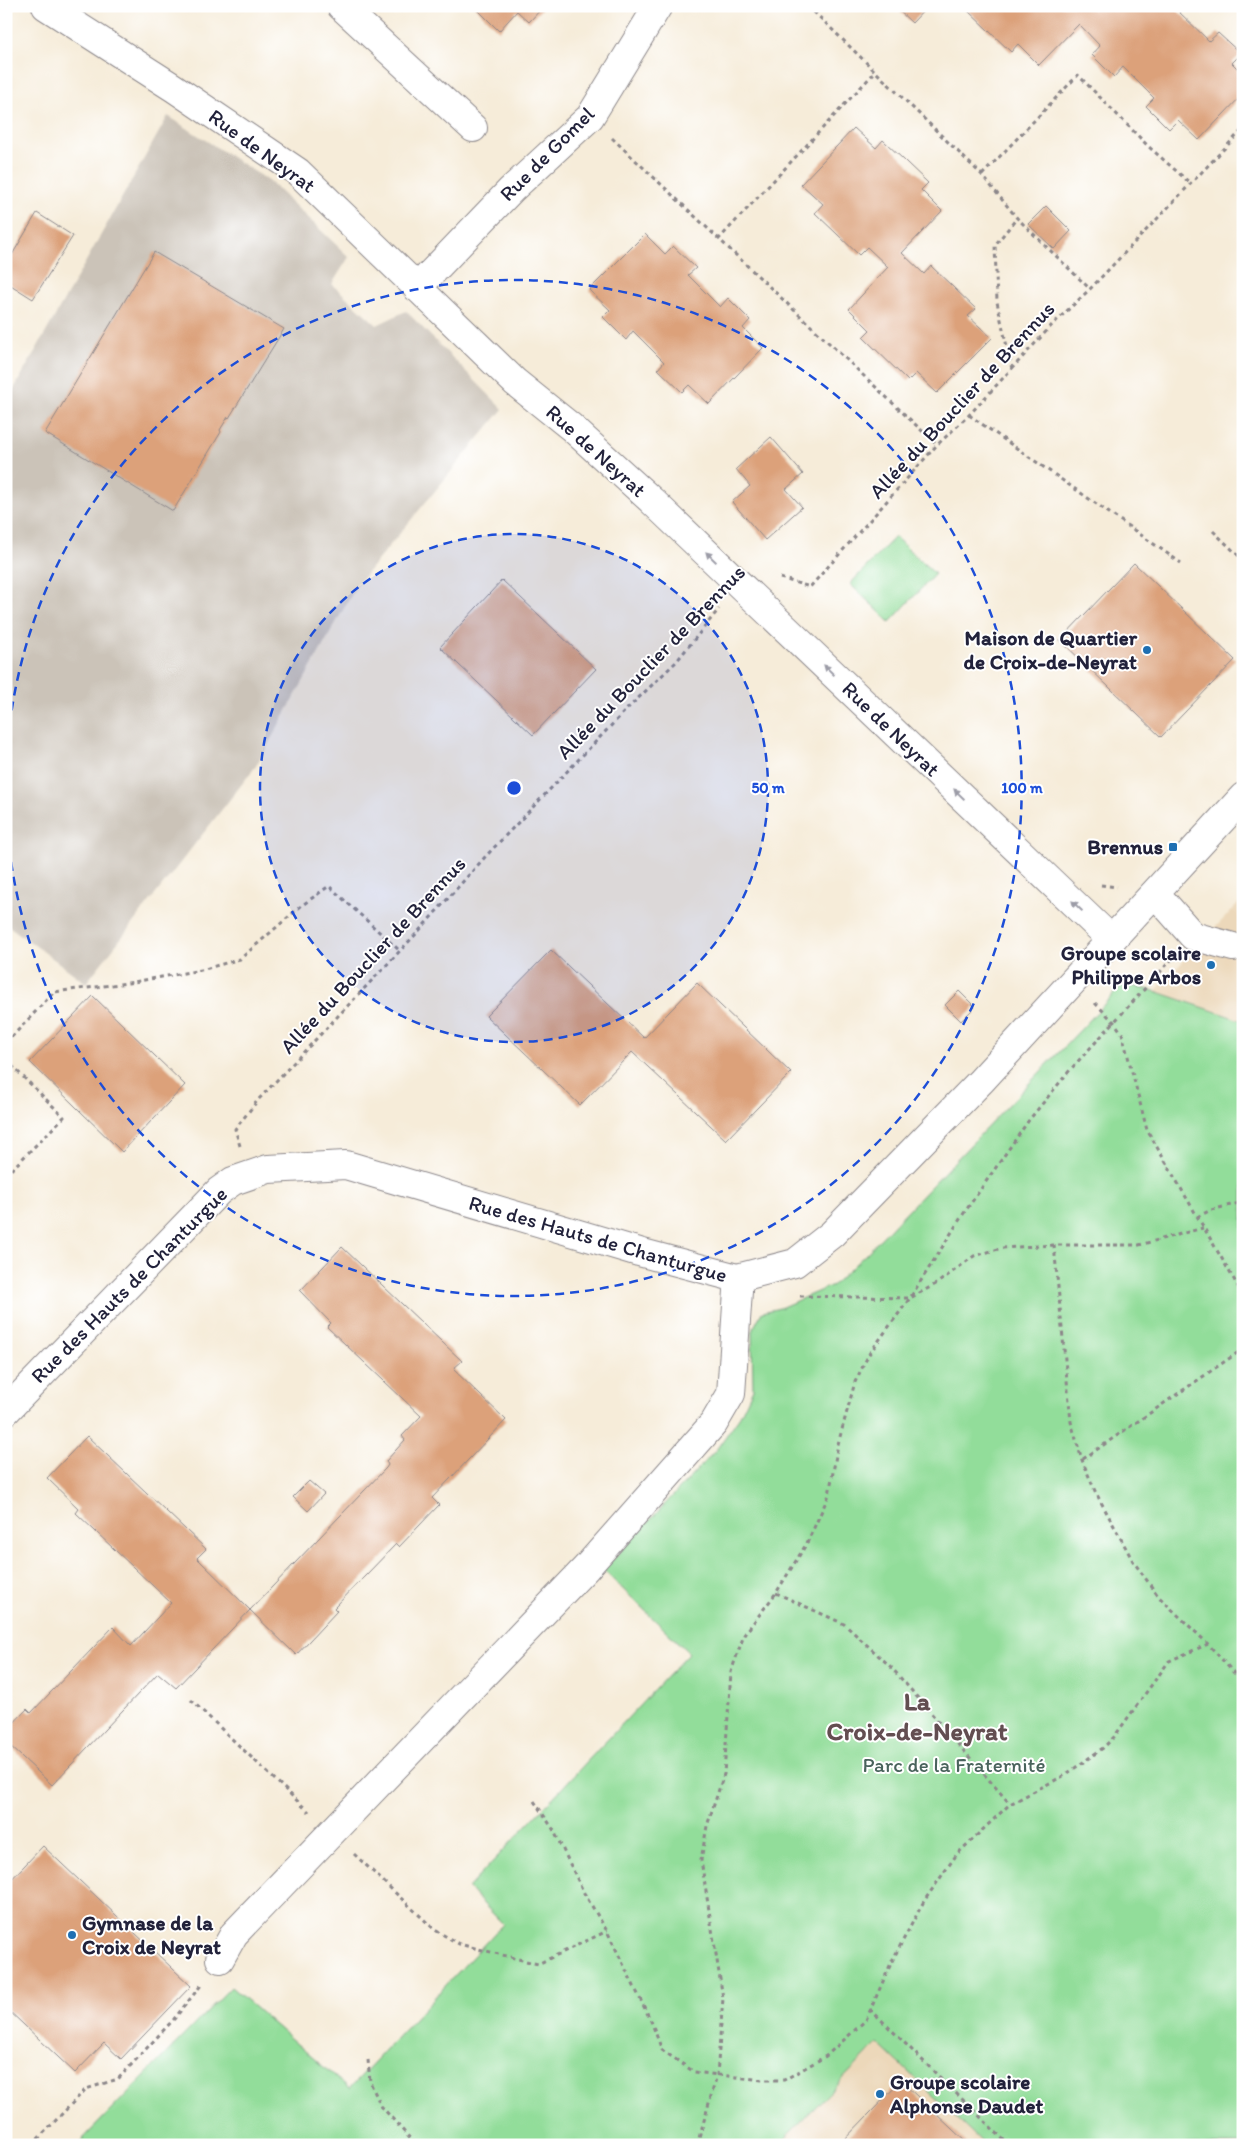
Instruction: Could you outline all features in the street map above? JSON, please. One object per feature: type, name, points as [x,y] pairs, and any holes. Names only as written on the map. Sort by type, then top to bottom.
[{"type":"street","name":"Rue de Neyrat","points":[[46,6],[174,88],[298,172],[515,382],[571,427],[651,500],[1112,940]]},
{"type":"street","points":[[341,6],[472,128]]},
{"type":"street","name":"Rue de Gomel","points":[[417,288],[511,190],[590,117],[658,6]]},
{"type":"street","points":[[220,1959],[234,1934],[586,1568],[714,1423],[731,1394],[738,1290],[749,1276],[795,1263],[832,1234],[1083,972],[1154,892],[1243,797]]},
{"type":"street","points":[[1154,892],[1193,936],[1233,947]]},
{"type":"street","name":"Rue des Hauts de Chanturgue","points":[[6,1411],[219,1190],[233,1181],[268,1169],[346,1165],[639,1252],[749,1276]]},
{"type":"path","points":[[808,6],[982,175],[1017,218],[1090,289]]},
{"type":"path","points":[[718,240],[875,72]]},
{"type":"path","points":[[982,175],[1078,76],[1149,147],[1190,183]]},
{"type":"path","points":[[590,117],[936,445]]},
{"type":"path","name":"Allée du Bouclier de Brennus","points":[[248,1176],[235,1129],[264,1093],[400,951],[484,857],[627,709],[676,662],[712,616],[756,570],[810,586],[936,445],[969,415],[1053,324],[1090,289],[1243,130]]},
{"type":"path","points":[[1012,369],[997,302],[995,245],[1017,218]]},
{"type":"path","points":[[969,415],[1181,564]]},
{"type":"path","points":[[1213,531],[1243,560]]},
{"type":"path","points":[[6,1044],[54,992],[128,983],[201,970],[240,959],[301,906],[329,886],[400,951]]},
{"type":"path","points":[[697,2145],[717,2075],[723,1998],[701,1860],[707,1826],[724,1774],[731,1672],[744,1635],[776,1593],[807,1543],[829,1495],[838,1444],[855,1382],[869,1354],[910,1298],[962,1216],[1030,1120],[1070,1070],[1193,936]]},
{"type":"path","points":[[1083,972],[1093,1001],[1122,1033],[1147,1130],[1243,1296]]},
{"type":"path","points":[[6,1060],[64,1117],[6,1175]]},
{"type":"path","points":[[1197,1217],[1211,1210],[1243,1202]]},
{"type":"path","points":[[749,1276],[790,1296],[910,1298],[936,1284],[974,1256],[1002,1248],[1139,1244],[1203,1228]]},
{"type":"path","points":[[1054,1245],[1071,1422],[1082,1460],[1095,1492],[1133,1561],[1159,1597],[1208,1644],[1243,1683]]},
{"type":"path","points":[[1082,1460],[1243,1349]]},
{"type":"path","points":[[776,1593],[844,1624],[890,1667],[1010,1804]]},
{"type":"path","points":[[534,1802],[552,1829],[584,1893],[607,1931],[651,2021],[662,2050],[694,2072],[762,2080],[784,2080],[826,2056],[866,2020],[924,1901],[957,1854],[1010,1804],[1065,1775],[1103,1748],[1114,1737],[1169,1661],[1208,1644]]},
{"type":"path","points":[[192,1700],[435,1930],[459,1944],[538,1964],[607,1931]]},
{"type":"path","points":[[32,2145],[86,2089],[118,2079],[196,1993],[220,1959]]},
{"type":"path","points":[[870,2009],[1009,2145]]},
{"type":"path","points":[[368,2060],[370,2082],[382,2106],[416,2145]]},
{"type":"shaded area","points":[[168,116],[269,181],[349,257],[332,284],[377,325],[406,311],[503,409],[357,585],[256,766],[86,983],[6,924],[6,403]]},
{"type":"shaded area","name":"Groupe scolaire Philippe Arbos","points":[[1243,899],[1243,1021],[1155,991],[1204,939]]},
{"type":"shaded area","name":"Groupe scolaire Alphonse Daudet","points":[[878,2043],[985,2145],[778,2145]]},
{"type":"green space","points":[[895,537],[935,574],[890,622],[850,584]]},
{"type":"green space","name":"Parc de la Fraternité","points":[[1123,984],[1155,991],[1243,1021],[1243,2145],[985,2145],[878,2043],[778,2145],[77,2145],[231,1987],[349,2089],[503,1924],[468,1888],[689,1653],[603,1570],[716,1450],[740,1416],[753,1389],[752,1331],[762,1312],[780,1308],[833,1285],[866,1254]]},
{"type":"building","points":[[474,6],[544,6],[529,22],[517,11],[499,31]]},
{"type":"building","points":[[894,6],[928,6],[912,23]]},
{"type":"building","points":[[969,6],[1090,6],[1094,10],[1097,6],[1181,6],[1177,10],[1209,41],[1218,33],[1241,54],[1232,63],[1243,74],[1243,94],[1199,140],[1178,120],[1169,129],[1146,106],[1154,98],[1123,67],[1114,77],[1092,55],[1100,46],[1079,24],[1039,65],[1018,44],[1011,52],[966,9]]},
{"type":"building","points":[[854,128],[876,148],[883,140],[928,183],[921,190],[942,211],[902,253],[924,274],[931,266],[976,309],[968,316],[992,338],[937,393],[916,373],[908,381],[863,337],[870,330],[849,309],[888,267],[867,247],[859,255],[815,213],[823,204],[801,184]]},
{"type":"building","points":[[1046,206],[1071,231],[1054,249],[1028,224]]},
{"type":"building","points":[[37,213],[73,236],[33,299],[6,282],[6,258],[9,260]]},
{"type":"building","points":[[645,234],[665,254],[673,246],[696,268],[688,275],[720,307],[728,298],[750,320],[743,328],[763,348],[709,404],[689,385],[682,392],[658,369],[664,362],[633,331],[626,340],[603,317],[610,310],[589,290]]},
{"type":"building","points":[[154,252],[284,329],[220,430],[221,432],[173,511],[45,433]]},
{"type":"building","points":[[771,437],[803,474],[786,489],[802,507],[765,540],[732,502],[750,486],[736,469]]},
{"type":"building","name":"Maison de Quartier de Croix-de-Neyrat","points":[[1134,563],[1235,660],[1161,737],[1060,640]]},
{"type":"building","points":[[502,580],[596,669],[533,735],[440,647]]},
{"type":"building","points":[[551,950],[644,1038],[697,983],[791,1073],[726,1140],[632,1052],[580,1105],[486,1016]]},
{"type":"building","points":[[959,991],[975,1007],[961,1021],[945,1005]]},
{"type":"building","points":[[93,996],[185,1085],[122,1152],[30,1062]]},
{"type":"building","points":[[342,1247],[462,1361],[453,1369],[506,1420],[432,1498],[439,1505],[399,1547],[396,1544],[334,1608],[337,1611],[296,1655],[250,1610],[386,1468],[388,1465],[386,1461],[405,1440],[402,1436],[421,1416],[327,1327],[331,1323],[300,1291]]},
{"type":"building","points":[[87,1436],[206,1549],[197,1558],[250,1610],[176,1688],[158,1673],[52,1785],[8,1744],[6,1746],[6,1731],[27,1709],[31,1713],[113,1627],[131,1646],[171,1603],[76,1513],[79,1509],[47,1478]]},
{"type":"building","points":[[309,1481],[324,1494],[308,1511],[293,1497]]},
{"type":"building","name":"Gymnase de la Croix de Neyrat","points":[[43,1846],[191,1986],[121,2059],[104,2043],[75,2073],[6,2008],[6,1885]]},
{"type":"building","points":[[901,2081],[968,2144],[839,2145]]},
{"type":"place","name":"Maison de Quartier de Croix-de-Neyrat","points":[[1147,650]]},
{"type":"place","name":"Brennus","points":[[1173,847]]},
{"type":"place","name":"Groupe scolaire Philippe Arbos","points":[[1211,965]]},
{"type":"place","name":"Gymnase de la Croix de Neyrat","points":[[72,1935]]},
{"type":"place","name":"Groupe scolaire Alphonse Daudet","points":[[880,2094]]},
{"type":"district","name":"La Croix-de-Neyrat","points":[[917,1716]]}]
